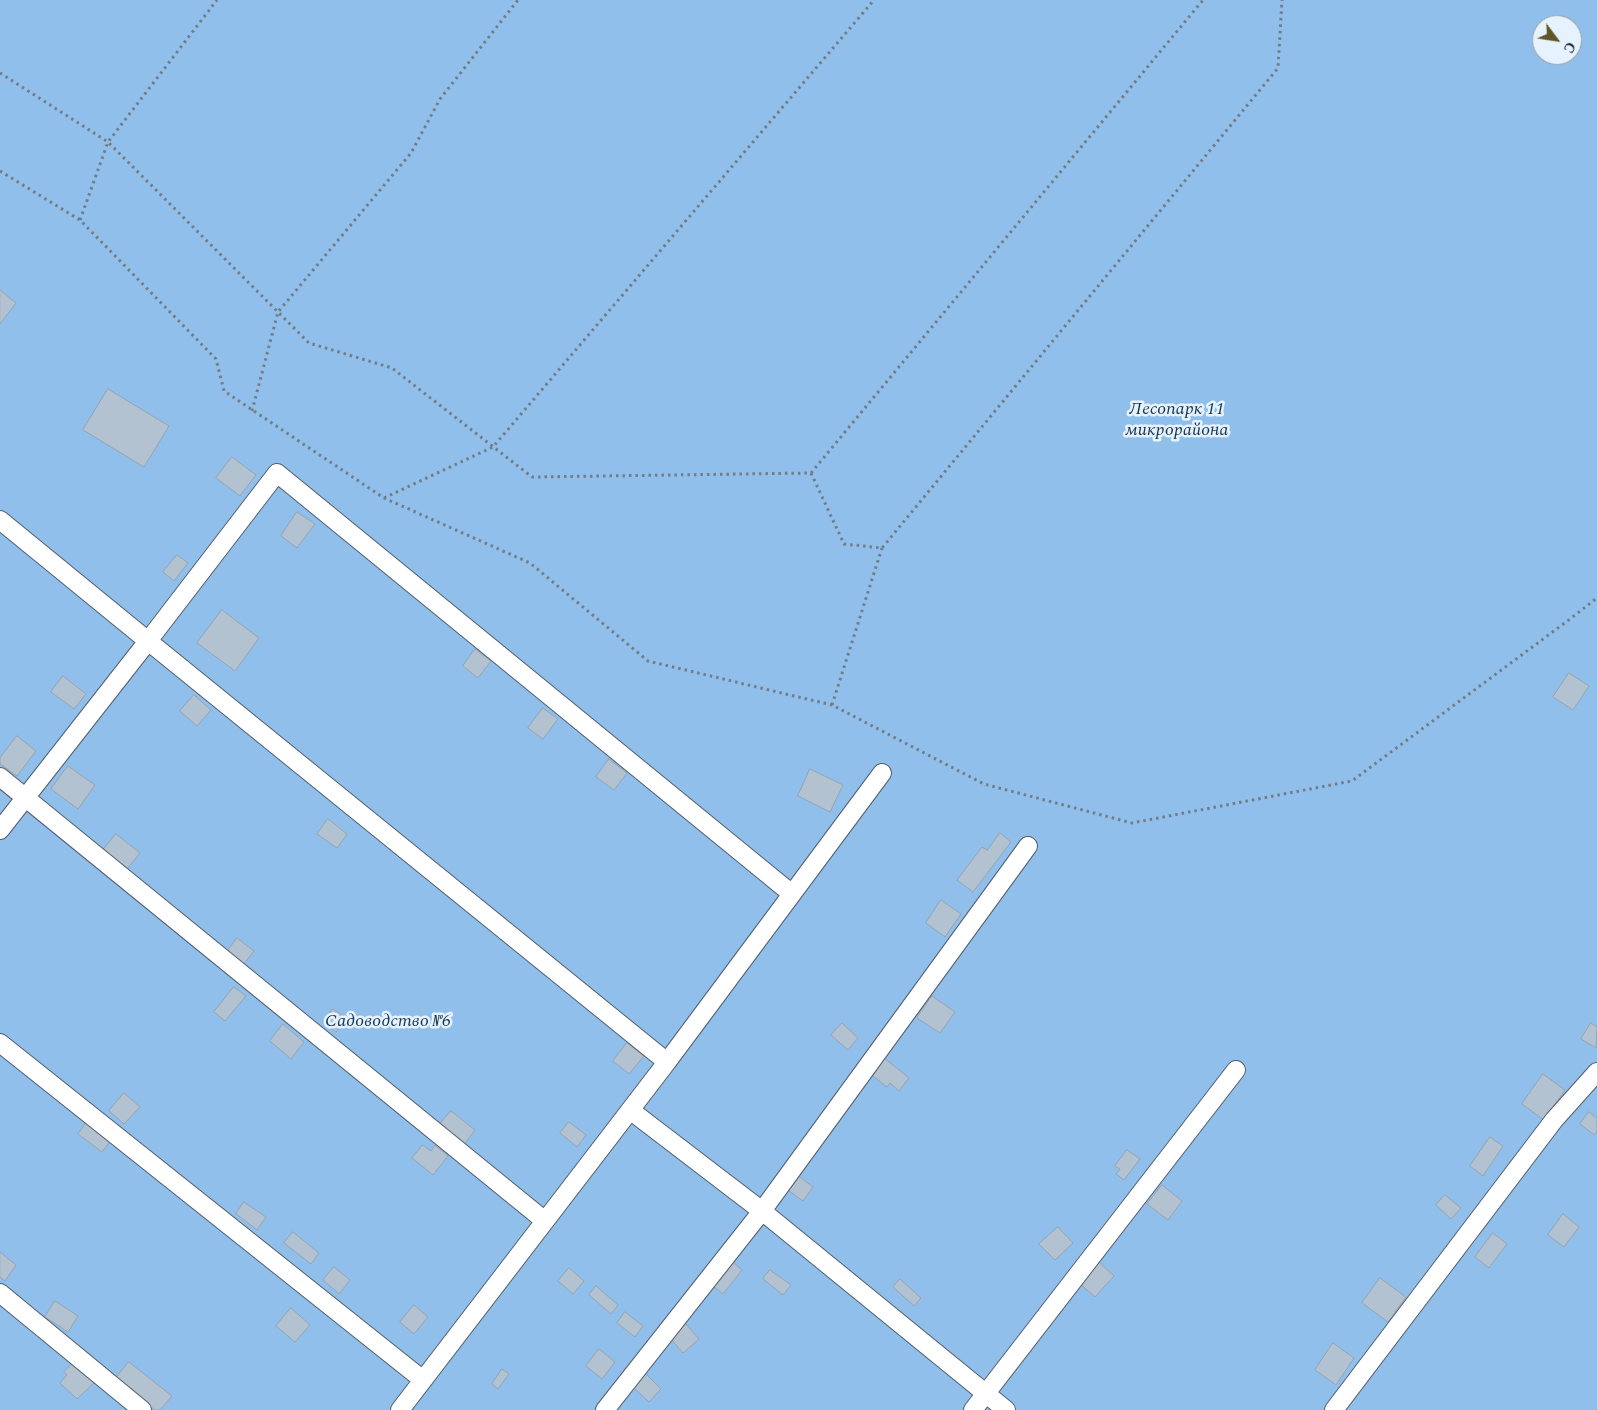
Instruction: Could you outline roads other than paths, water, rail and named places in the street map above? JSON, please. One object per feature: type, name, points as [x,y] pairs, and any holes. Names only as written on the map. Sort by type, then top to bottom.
[{"type":"lane","points":[[0,830],[278,473],[792,894]]},
{"type":"lane","points":[[0,520],[667,1062]]},
{"type":"lane","points":[[400,1410],[667,1062],[882,773]]},
{"type":"lane","points":[[0,777],[545,1221]]},
{"type":"lane","points":[[605,1410],[762,1211],[1028,846]]},
{"type":"lane","points":[[0,1043],[423,1380]]},
{"type":"lane","points":[[973,1410],[1236,1070]]},
{"type":"lane","points":[[1334,1410],[1554,1120],[1597,1072]]},
{"type":"lane","points":[[630,1110],[762,1211],[1006,1410]]},
{"type":"lane","points":[[0,1293],[142,1410]]},
{"type":"park label","name":"Лесопарк 11 микрорайона","points":[[1177,420]]},
{"type":"park label","name":"Садоводство №6","points":[[388,1022]]}]
